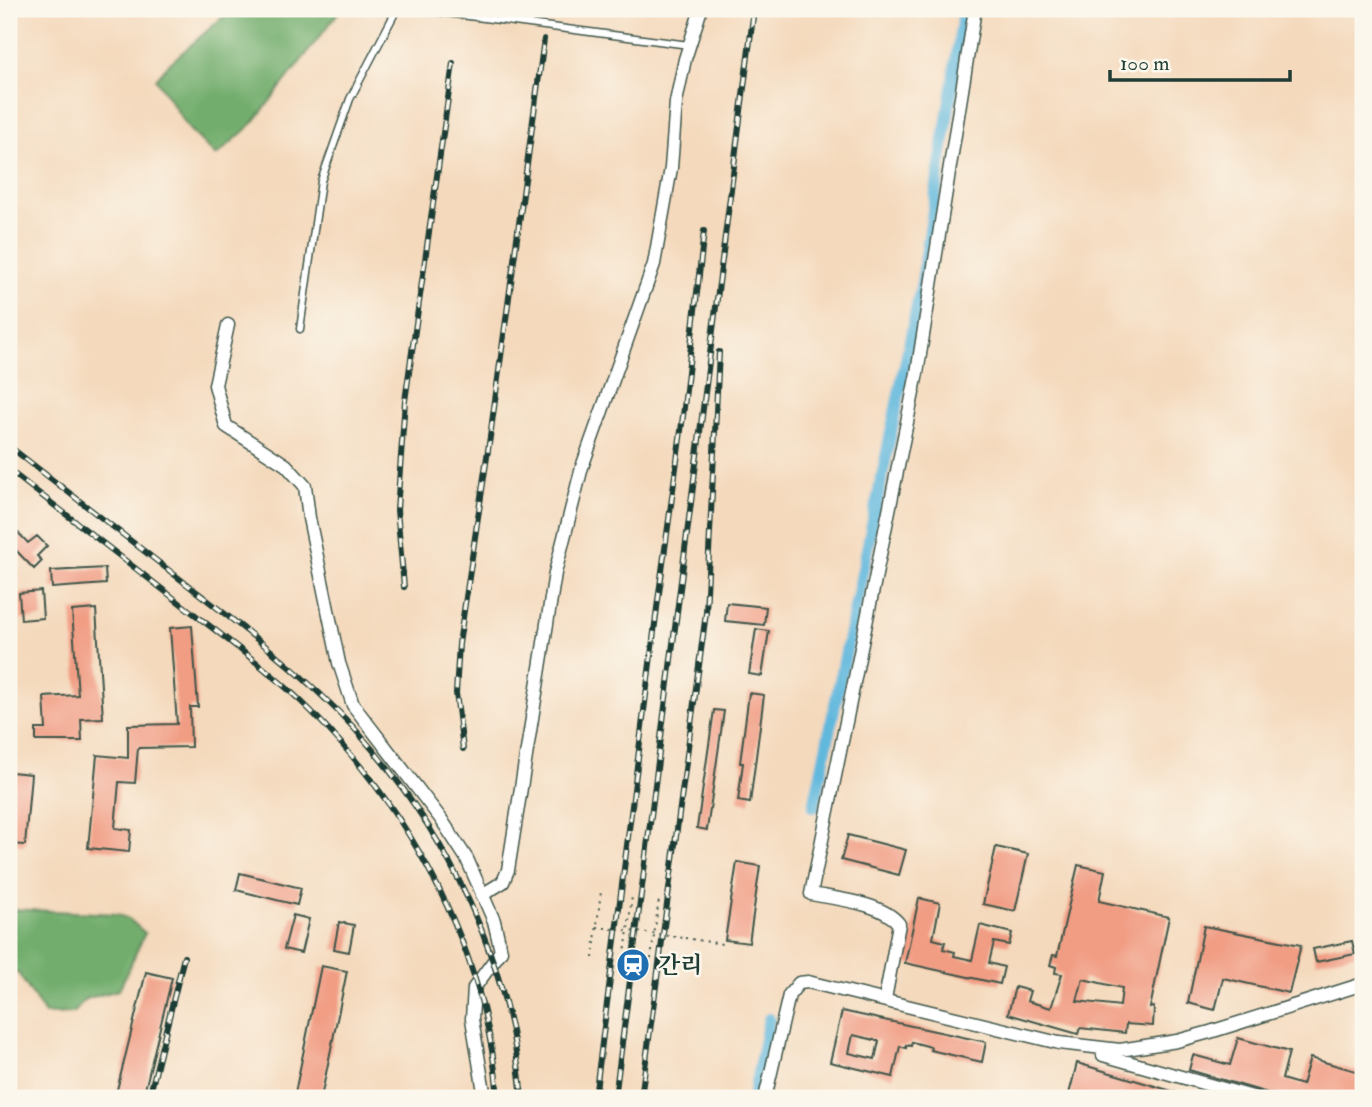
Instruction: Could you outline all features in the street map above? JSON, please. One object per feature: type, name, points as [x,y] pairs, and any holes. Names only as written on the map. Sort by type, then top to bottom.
[{"type":"street","points":[[482,895],[503,882],[508,870],[555,573],[582,467],[654,264],[671,168],[676,102],[701,9]]},
{"type":"street","points":[[885,999],[899,924],[893,916],[882,910],[811,894],[917,373],[975,9]]},
{"type":"street","points":[[228,326],[215,385],[226,426],[286,464],[305,486],[309,518],[339,663],[353,705],[441,819],[467,859],[494,921],[501,951],[474,988],[472,1019],[485,1098]]},
{"type":"street","points":[[765,1098],[789,995],[799,983],[808,982],[1059,1043],[1256,1098]]},
{"type":"street","points":[[1059,1043],[1120,1051],[1177,1041],[1363,984]]},
{"type":"lane","points":[[300,329],[321,181],[351,99],[393,12],[397,9]]},
{"type":"lane","points":[[415,9],[690,45]]},
{"type":"lane","points":[[488,9],[491,19]]},
{"type":"path","points":[[593,958],[601,891]]},
{"type":"path","points":[[624,963],[632,896]]},
{"type":"path","points":[[650,966],[659,899]]},
{"type":"path","points":[[597,927],[722,944]]},
{"type":"green space","points":[[232,9],[341,9],[253,123],[216,156],[189,129],[156,79],[167,66]]},
{"type":"green space","points":[[9,909],[117,914],[129,919],[145,933],[119,990],[85,999],[74,1013],[45,1014],[18,973],[9,969]]},
{"type":"building","points":[[9,523],[28,543],[37,536],[47,546],[37,556],[42,561],[34,569],[9,543]]},
{"type":"building","points":[[105,568],[106,584],[52,588],[51,571]]},
{"type":"building","points":[[41,591],[43,618],[21,620],[19,593]]},
{"type":"building","points":[[727,603],[766,607],[764,625],[725,621]]},
{"type":"building","points":[[96,609],[103,718],[81,719],[82,741],[36,741],[36,729],[46,729],[44,697],[78,695],[72,611]]},
{"type":"building","points":[[192,626],[198,707],[190,707],[191,747],[138,748],[135,783],[119,782],[115,828],[131,830],[129,852],[88,848],[97,755],[128,758],[128,725],[177,724],[170,628]]},
{"type":"building","points":[[756,629],[769,631],[762,676],[749,674]]},
{"type":"building","points":[[749,693],[764,695],[750,803],[738,801]]},
{"type":"building","points":[[714,710],[724,711],[707,830],[697,828]]},
{"type":"building","points":[[11,772],[31,774],[25,845],[9,844]]},
{"type":"building","points":[[848,835],[906,850],[899,875],[841,860]]},
{"type":"building","points":[[996,847],[1028,854],[1015,911],[983,904]]},
{"type":"building","points":[[737,862],[760,866],[749,943],[725,940]]},
{"type":"building","points":[[1078,865],[1105,871],[1099,901],[1169,917],[1150,1008],[1154,1007],[1153,1026],[1126,1024],[1125,1033],[1080,1028],[1078,1034],[1008,1014],[1015,987],[1030,991],[1027,1001],[1051,1008],[1062,974],[1055,973],[1056,967],[1050,965],[1053,955],[1057,956]],"holes":[[[1083,979],[1122,988],[1120,1006],[1077,1001]]]},
{"type":"building","points":[[240,873],[301,888],[297,905],[236,890]]},
{"type":"building","points":[[919,898],[940,903],[933,939],[945,942],[943,949],[955,952],[954,956],[972,960],[980,925],[1012,933],[1009,945],[994,942],[989,963],[1004,967],[1000,984],[905,963]]},
{"type":"building","points":[[293,915],[309,919],[301,953],[284,949]]},
{"type":"building","points":[[339,922],[354,925],[349,952],[334,949]]},
{"type":"building","points":[[1204,926],[1301,945],[1289,993],[1223,978],[1215,1010],[1188,1003]]},
{"type":"building","points":[[1352,941],[1355,954],[1316,962],[1313,949]]},
{"type":"building","points":[[321,966],[347,971],[321,1098],[294,1098]]},
{"type":"building","points":[[146,972],[172,978],[143,1098],[115,1098]]},
{"type":"building","points":[[842,1011],[986,1042],[982,1062],[930,1050],[931,1047],[912,1042],[911,1046],[906,1045],[906,1048],[900,1046],[893,1077],[830,1062]],"holes":[[[853,1035],[879,1041],[875,1059],[849,1053]]]},
{"type":"building","points":[[1238,1038],[1289,1052],[1282,1079],[1302,1085],[1310,1058],[1363,1073],[1363,1098],[1285,1098],[1189,1070],[1193,1055],[1230,1065]]},
{"type":"building","points":[[1077,1063],[1185,1095],[1184,1098],[1134,1098],[1120,1094],[1119,1098],[1068,1098]]},
{"type":"waterway","points":[[814,807],[922,282],[964,9]]},
{"type":"waterway","points":[[753,1098],[769,1019]]},
{"type":"railway","points":[[615,1098],[754,9]]},
{"type":"railway","points":[[463,749],[456,693],[459,644],[544,39]]},
{"type":"railway","points":[[404,587],[397,510],[405,401],[453,63]]},
{"type":"railway","points":[[595,1098],[683,416],[704,231]]},
{"type":"railway","points":[[641,1098],[706,613],[719,352]]},
{"type":"railway","points":[[9,446],[274,654],[335,708],[388,768],[445,854],[488,947],[515,1046],[522,1098]]},
{"type":"railway","points":[[9,470],[280,682],[348,751],[412,840],[439,888],[461,938],[491,1043],[498,1098]]},
{"type":"railway","points":[[149,1098],[184,957]]},
{"type":"place","name":"간리","points":[[633,965]]}]
